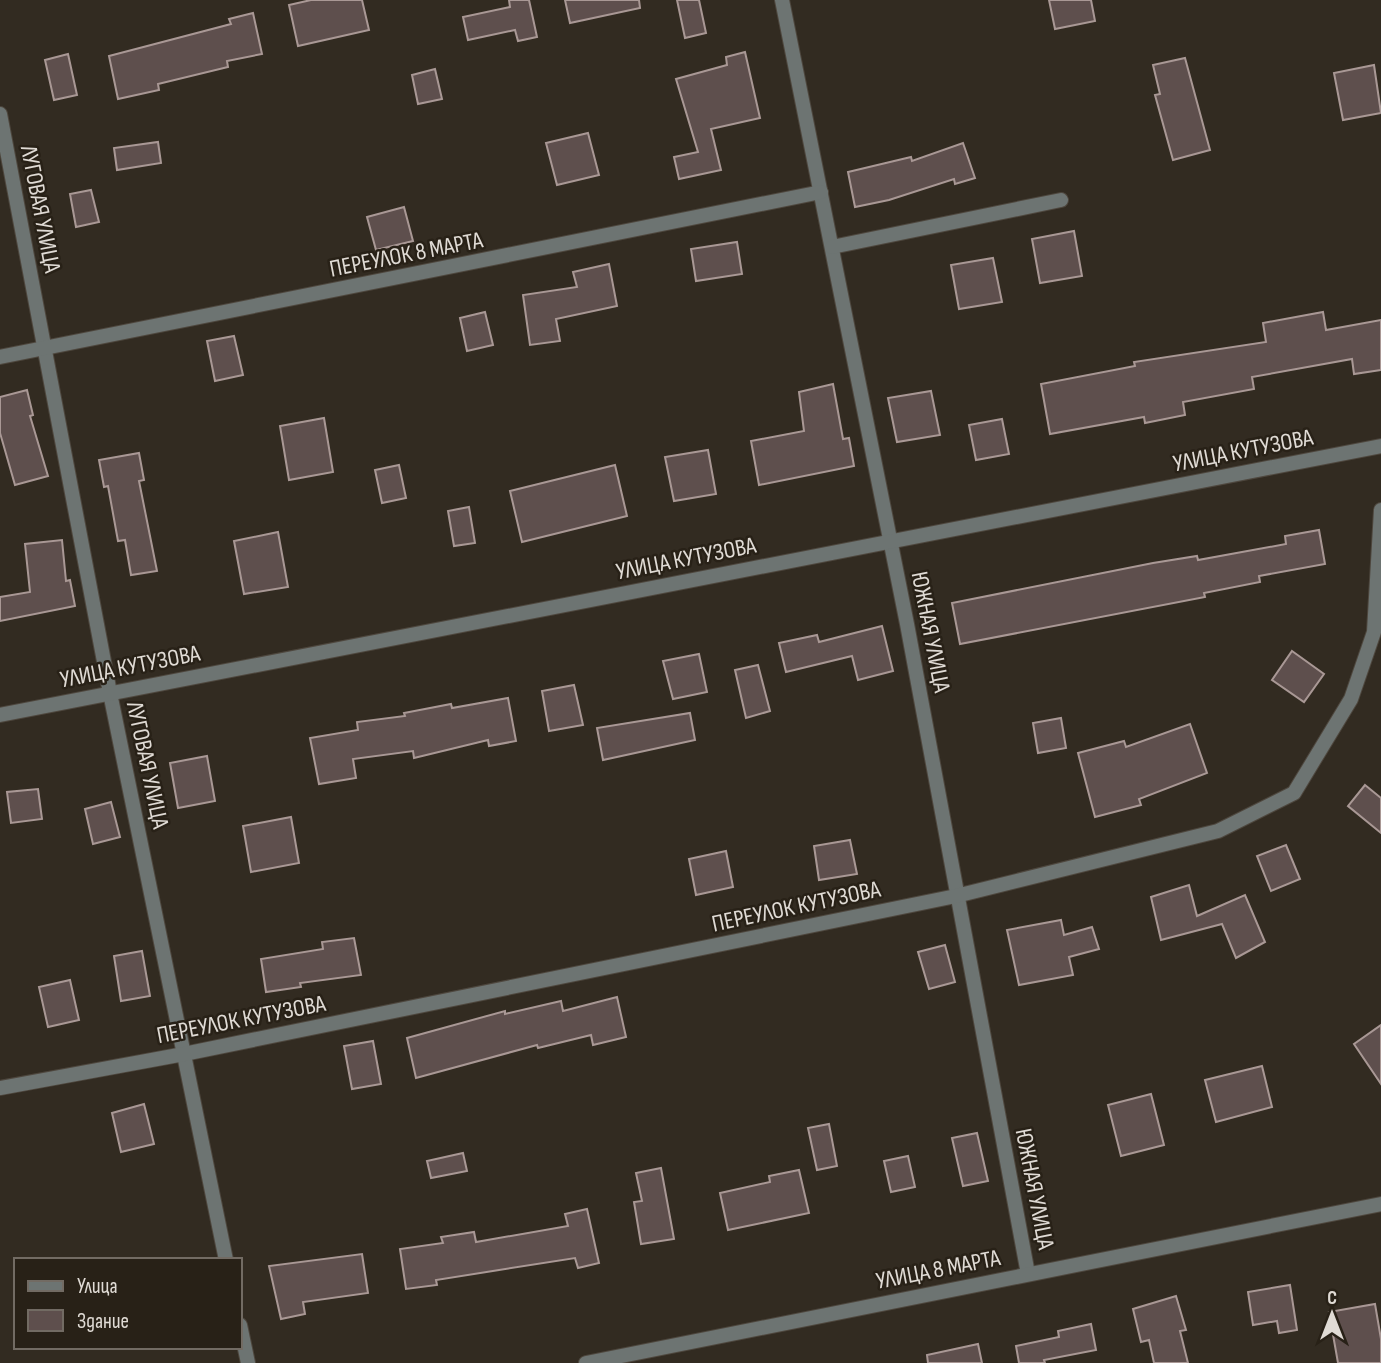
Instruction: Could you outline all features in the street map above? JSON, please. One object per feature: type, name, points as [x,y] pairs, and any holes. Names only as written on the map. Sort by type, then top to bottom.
[{"type":"street","name":"ЮЖНАЯ УЛИЦА","points":[[782,0],[890,542],[1028,1274]]},
{"type":"street","name":"ЛУГОВАЯ УЛИЦА","points":[[0,114],[110,693],[226,1258]]},
{"type":"street","name":"ПЕРЕУЛОК 8 МАРТА","points":[[0,357],[821,192]]},
{"type":"street","points":[[832,247],[1060,200]]},
{"type":"street","name":"УЛИЦА КУТУЗОВА","points":[[0,715],[1381,446]]},
{"type":"street","name":"ПЕРЕУЛОК КУТУЗОВА","points":[[0,1088],[184,1054],[956,896],[1218,831],[1294,793],[1351,699],[1374,632],[1381,510]]},
{"type":"street","name":"УЛИЦА 8 МАРТА","points":[[586,1363],[1381,1203]]},
{"type":"street","points":[[242,1334],[248,1363]]},
{"type":"building","points":[[311,0],[362,0],[369,30],[298,46],[289,5]]},
{"type":"building","points":[[509,0],[529,0],[537,37],[518,41],[515,30],[468,40],[463,17],[510,7]]},
{"type":"building","points":[[565,0],[639,0],[640,8],[570,23]]},
{"type":"building","points":[[677,0],[699,0],[706,33],[685,38]]},
{"type":"building","points":[[1049,0],[1091,0],[1095,21],[1055,29]]},
{"type":"building","points":[[253,13],[262,54],[227,61],[228,67],[158,84],[159,90],[118,99],[109,56],[231,24],[229,19]]},
{"type":"building","points":[[745,52],[760,118],[711,129],[721,170],[679,179],[674,157],[698,152],[676,79],[727,65],[726,57]]},
{"type":"building","points":[[68,54],[77,95],[54,100],[45,60]]},
{"type":"building","points":[[1185,58],[1210,150],[1173,160],[1155,95],[1160,94],[1153,65]]},
{"type":"building","points":[[1374,65],[1381,113],[1343,120],[1334,73]]},
{"type":"building","points":[[435,69],[442,99],[418,104],[412,75]]},
{"type":"building","points":[[588,133],[599,175],[557,185],[546,143]]},
{"type":"building","points":[[158,142],[161,163],[117,170],[114,148]]},
{"type":"building","points":[[963,143],[975,178],[955,184],[954,179],[889,200],[855,207],[848,172],[911,157],[912,161]]},
{"type":"building","points":[[91,190],[99,222],[76,227],[70,194]]},
{"type":"building","points":[[404,207],[413,241],[376,250],[367,217]]},
{"type":"building","points":[[1074,231],[1082,276],[1040,283],[1032,239]]},
{"type":"building","points":[[737,242],[742,274],[696,281],[691,249]]},
{"type":"building","points":[[993,258],[1002,302],[959,309],[951,265]]},
{"type":"building","points":[[609,264],[617,306],[556,319],[560,341],[530,345],[523,295],[577,287],[573,272]]},
{"type":"building","points":[[485,312],[493,345],[467,351],[460,318]]},
{"type":"building","points":[[1323,312],[1326,330],[1381,320],[1381,370],[1354,374],[1352,359],[1252,377],[1254,389],[1183,402],[1185,415],[1145,423],[1144,417],[1050,434],[1041,384],[1135,366],[1134,362],[1266,342],[1263,323]]},
{"type":"building","points":[[234,336],[243,375],[215,381],[207,341]]},
{"type":"building","points":[[833,384],[843,439],[849,438],[854,466],[759,485],[751,441],[804,431],[799,392]]},
{"type":"building","points":[[27,390],[33,415],[30,416],[48,476],[15,485],[0,433],[0,397]]},
{"type":"building","points":[[931,391],[940,435],[897,442],[888,398]]},
{"type":"building","points":[[324,418],[333,472],[289,480],[280,426]]},
{"type":"building","points":[[1002,419],[1009,454],[976,460],[969,425]]},
{"type":"building","points":[[708,450],[716,494],[674,501],[665,457]]},
{"type":"building","points":[[139,453],[144,480],[139,481],[157,571],[131,575],[125,540],[118,541],[108,486],[104,487],[99,460]]},
{"type":"building","points":[[399,465],[406,498],[382,503],[375,470]]},
{"type":"building","points":[[615,465],[627,516],[522,542],[510,491]]},
{"type":"building","points":[[469,507],[475,543],[454,546],[448,511]]},
{"type":"building","points":[[1319,530],[1325,564],[1259,576],[1260,582],[1204,593],[1205,597],[960,644],[952,603],[1153,563],[1197,556],[1198,560],[1286,544],[1285,536]]},
{"type":"building","points":[[278,532],[288,587],[244,594],[234,541]]},
{"type":"building","points":[[62,540],[66,581],[70,580],[75,606],[0,621],[0,597],[30,592],[25,544]]},
{"type":"building","points":[[882,626],[893,671],[858,680],[852,656],[786,672],[779,643],[817,635],[819,642]]},
{"type":"building","points":[[1292,651],[1324,674],[1304,702],[1272,680]]},
{"type":"building","points":[[699,654],[707,692],[673,699],[663,661]]},
{"type":"building","points":[[758,665],[770,711],[746,718],[735,670]]},
{"type":"building","points":[[574,685],[583,725],[549,731],[542,691]]},
{"type":"building","points":[[508,698],[516,741],[489,746],[488,740],[414,758],[413,751],[353,759],[356,778],[319,784],[310,738],[358,730],[357,722],[405,716],[404,713],[451,704],[452,708]]},
{"type":"building","points":[[690,713],[695,740],[603,760],[597,728]]},
{"type":"building","points":[[1061,718],[1066,748],[1038,753],[1033,723]]},
{"type":"building","points":[[1190,724],[1207,773],[1139,799],[1141,805],[1095,817],[1078,753],[1124,741],[1126,747]]},
{"type":"building","points":[[207,756],[215,801],[178,808],[170,763]]},
{"type":"building","points":[[1365,785],[1381,798],[1381,833],[1348,806]]},
{"type":"building","points":[[38,789],[42,819],[11,823],[7,792]]},
{"type":"building","points":[[111,802],[120,837],[93,844],[85,809]]},
{"type":"building","points":[[291,817],[299,863],[251,872],[243,826]]},
{"type":"building","points":[[850,840],[857,874],[819,880],[814,846]]},
{"type":"building","points":[[1286,845],[1300,879],[1271,891],[1257,856]]},
{"type":"building","points":[[726,851],[733,887],[696,895],[689,859]]},
{"type":"building","points":[[1189,885],[1197,916],[1245,895],[1265,942],[1236,958],[1222,924],[1161,940],[1151,897]]},
{"type":"building","points":[[1061,920],[1064,935],[1092,927],[1099,949],[1069,957],[1073,975],[1019,985],[1007,930]]},
{"type":"building","points":[[354,938],[361,975],[300,983],[301,987],[266,992],[261,959],[323,949],[322,942]]},
{"type":"building","points":[[945,945],[955,982],[929,989],[918,952]]},
{"type":"building","points":[[142,951],[150,996],[121,1001],[114,956]]},
{"type":"building","points":[[70,980],[79,1020],[48,1027],[39,987]]},
{"type":"building","points":[[617,997],[626,1037],[593,1045],[591,1035],[538,1048],[537,1045],[416,1078],[407,1038],[505,1011],[505,1014],[561,1001],[563,1011]]},
{"type":"building","points":[[1381,1025],[1381,1084],[1354,1044]]},
{"type":"building","points":[[373,1041],[381,1084],[352,1089],[344,1046]]},
{"type":"building","points":[[1262,1066],[1272,1107],[1216,1122],[1205,1080]]},
{"type":"building","points":[[1151,1094],[1164,1145],[1121,1156],[1108,1105]]},
{"type":"building","points":[[144,1104],[154,1144],[121,1152],[112,1113]]},
{"type":"building","points":[[829,1124],[837,1166],[817,1170],[808,1128]]},
{"type":"building","points":[[977,1133],[988,1181],[963,1186],[952,1138]]},
{"type":"building","points":[[463,1153],[467,1171],[431,1178],[427,1161]]},
{"type":"building","points":[[908,1156],[915,1187],[891,1192],[884,1161]]},
{"type":"building","points":[[661,1168],[674,1239],[641,1244],[634,1202],[642,1201],[636,1173]]},
{"type":"building","points":[[799,1170],[809,1213],[728,1230],[720,1193],[770,1182],[769,1176]]},
{"type":"building","points":[[587,1209],[599,1263],[578,1268],[575,1258],[436,1280],[437,1285],[406,1289],[400,1249],[443,1243],[441,1237],[474,1232],[476,1242],[568,1226],[565,1214]]},
{"type":"building","points":[[362,1254],[368,1293],[303,1302],[305,1314],[281,1319],[269,1266]]},
{"type":"building","points":[[1290,1285],[1297,1330],[1279,1333],[1277,1321],[1253,1325],[1248,1292]]},
{"type":"building","points":[[1176,1296],[1186,1330],[1180,1331],[1188,1363],[1154,1363],[1149,1340],[1141,1342],[1133,1309]]},
{"type":"building","points":[[1375,1304],[1381,1339],[1381,1363],[1338,1363],[1329,1312]]},
{"type":"building","points":[[1091,1324],[1096,1350],[1044,1360],[1045,1363],[1019,1363],[1016,1346],[1059,1337],[1058,1331]]},
{"type":"building","points":[[978,1344],[982,1363],[928,1363],[927,1355]]}]
